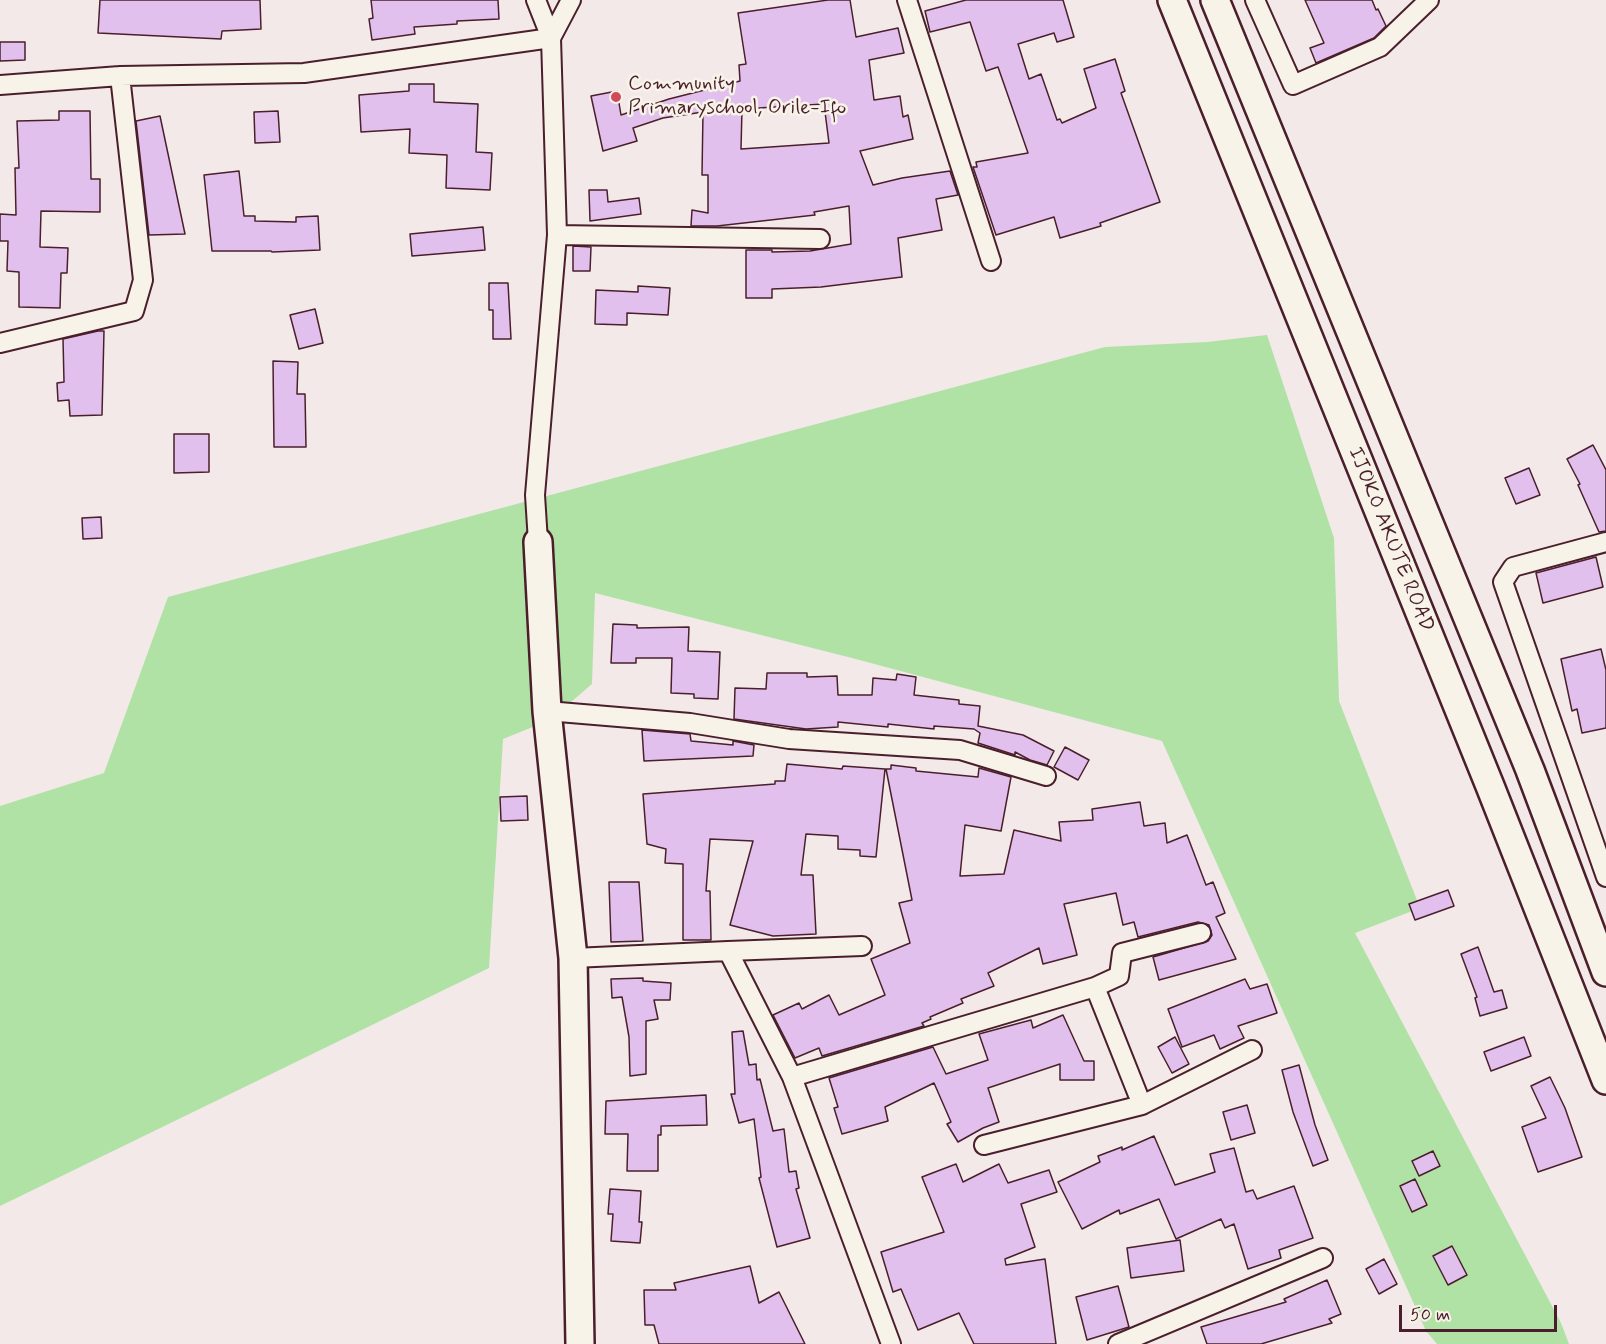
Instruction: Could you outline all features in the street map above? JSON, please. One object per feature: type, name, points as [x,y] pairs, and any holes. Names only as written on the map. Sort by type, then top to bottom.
[{"type":"main road","name":"IJOKO AKUTE ROAD","points":[[1172,0],[1490,786],[1606,1080]]},
{"type":"main road","name":"IJOKO AKUTE ROAD","points":[[1215,0],[1530,770],[1606,972]]},
{"type":"main road","points":[[538,542],[547,711],[573,958],[580,1344]]},
{"type":"street","points":[[536,0],[551,38],[557,235],[535,495],[538,542]]},
{"type":"street","points":[[551,38],[571,0]]},
{"type":"street","points":[[907,0],[991,261]]},
{"type":"street","points":[[1255,0],[1293,85],[1380,48],[1429,0]]},
{"type":"street","points":[[0,85],[120,76],[304,73],[551,38]]},
{"type":"street","points":[[0,343],[134,311],[143,280],[120,76]]},
{"type":"street","points":[[557,235],[820,240]]},
{"type":"street","points":[[1606,542],[1513,567],[1503,582],[1606,877]]},
{"type":"street","points":[[547,711],[690,723],[789,739],[960,750],[1046,776]]},
{"type":"street","points":[[792,1077],[1095,987],[1119,976],[1122,953],[1201,933]]},
{"type":"street","points":[[573,958],[862,946]]},
{"type":"street","points":[[728,951],[792,1077],[891,1344]]},
{"type":"street","points":[[1095,987],[1142,1105]]},
{"type":"street","points":[[984,1145],[1142,1105],[1252,1050]]},
{"type":"street","points":[[1118,1344],[1323,1258]]},
{"type":"green space","points":[[1267,335],[1334,538],[1339,701],[1420,908],[1355,933],[1561,1323],[1569,1344],[1437,1344],[1426,1331],[1162,741],[852,658],[595,593],[592,684],[550,720],[503,739],[489,968],[0,1206],[0,806],[104,773],[168,597],[1105,347],[1207,342]]},
{"type":"building","points":[[100,0],[260,0],[261,29],[222,31],[221,39],[98,33]]},
{"type":"building","points":[[371,0],[498,0],[499,19],[457,21],[457,24],[414,27],[415,34],[372,40],[369,19],[373,18]]},
{"type":"building","points":[[828,0],[850,0],[856,37],[898,28],[904,53],[869,60],[874,100],[900,96],[903,117],[908,115],[913,139],[860,151],[873,185],[950,171],[958,195],[936,199],[942,230],[898,238],[902,277],[821,287],[772,289],[772,298],[746,298],[746,250],[810,251],[851,244],[849,206],[814,212],[815,215],[717,226],[691,226],[692,210],[708,213],[708,175],[702,175],[703,112],[663,118],[633,128],[637,141],[603,151],[591,96],[617,91],[621,115],[669,99],[740,81],[739,65],[746,64],[738,13]],"holes":[[[824,104],[829,143],[741,149],[742,109]]]},
{"type":"building","points":[[966,0],[1063,0],[1074,37],[1057,42],[1054,33],[1018,44],[1029,79],[1041,74],[1057,120],[1060,119],[1062,123],[1096,108],[1084,69],[1115,59],[1125,91],[1121,93],[1160,202],[1100,223],[1101,226],[1060,238],[1054,217],[996,235],[973,167],[977,167],[976,162],[1028,153],[998,67],[986,71],[970,22],[930,32],[925,11]]},
{"type":"building","points":[[1305,0],[1372,0],[1386,26],[1374,38],[1316,63],[1310,48],[1324,43]]},
{"type":"building","points":[[0,42],[25,42],[25,60],[0,61]]},
{"type":"building","points":[[409,84],[434,84],[434,102],[478,104],[476,152],[492,153],[490,190],[446,188],[447,155],[409,153],[410,129],[361,132],[359,95],[409,91]]},
{"type":"building","points":[[59,111],[90,111],[91,179],[100,179],[100,212],[41,211],[40,247],[68,248],[67,273],[61,273],[60,308],[19,307],[19,272],[7,271],[8,241],[0,241],[0,214],[16,215],[15,168],[19,168],[17,121],[59,120]]},
{"type":"building","points":[[278,111],[280,142],[255,143],[254,112]]},
{"type":"building","points":[[160,116],[185,234],[149,235],[136,121]]},
{"type":"building","points":[[239,171],[244,216],[255,216],[255,221],[296,222],[296,217],[318,216],[320,250],[212,251],[204,175]]},
{"type":"building","points":[[589,190],[607,190],[608,202],[639,198],[641,214],[590,221]]},
{"type":"building","points":[[483,227],[485,250],[412,256],[410,234]]},
{"type":"building","points":[[573,246],[591,247],[590,271],[573,271]]},
{"type":"building","points":[[489,283],[508,283],[511,339],[493,339],[493,310],[489,310]]},
{"type":"building","points":[[638,286],[670,288],[668,315],[627,313],[627,325],[595,324],[596,290],[638,292]]},
{"type":"building","points":[[315,309],[323,343],[299,349],[290,315]]},
{"type":"building","points":[[104,331],[102,415],[70,416],[69,400],[58,401],[57,383],[64,382],[63,339]]},
{"type":"building","points":[[273,361],[298,362],[297,394],[305,394],[306,447],[274,447]]},
{"type":"building","points":[[174,434],[209,434],[209,472],[174,473]]},
{"type":"building","points":[[1593,445],[1606,470],[1606,531],[1599,532],[1578,485],[1580,484],[1567,459]]},
{"type":"building","points":[[1529,468],[1540,495],[1516,504],[1505,478]]},
{"type":"building","points":[[101,517],[102,538],[83,539],[82,518]]},
{"type":"building","points":[[1596,557],[1603,587],[1543,603],[1536,573]]},
{"type":"building","points":[[613,624],[637,625],[637,628],[689,627],[688,651],[720,652],[718,699],[694,698],[694,694],[671,693],[672,658],[636,658],[636,663],[611,663]]},
{"type":"building","points":[[1601,649],[1606,670],[1606,728],[1582,733],[1577,709],[1572,711],[1561,659]]},
{"type":"building","points":[[767,673],[807,673],[807,677],[837,676],[838,695],[872,695],[873,678],[896,680],[897,674],[916,677],[914,695],[959,700],[959,704],[980,706],[978,726],[1023,735],[1054,751],[1047,765],[1015,752],[1015,755],[978,743],[980,733],[974,729],[934,726],[934,729],[888,724],[888,727],[838,722],[838,727],[806,729],[734,719],[735,688],[766,689]]},
{"type":"building","points":[[642,730],[690,734],[691,741],[733,745],[733,741],[754,745],[753,756],[644,761]]},
{"type":"building","points":[[1065,747],[1089,760],[1078,780],[1054,767]]},
{"type":"building","points":[[787,764],[842,769],[843,766],[885,769],[876,857],[860,856],[860,850],[838,849],[838,836],[806,834],[801,875],[813,875],[816,934],[773,936],[730,925],[753,841],[710,839],[706,891],[710,891],[711,940],[683,940],[683,864],[665,863],[666,849],[647,844],[643,794],[775,784],[775,781],[785,781]]},
{"type":"building","points":[[891,765],[916,768],[916,771],[978,777],[979,768],[1011,777],[1001,831],[965,825],[960,876],[1004,874],[1014,830],[1061,841],[1059,822],[1093,820],[1092,809],[1140,802],[1144,826],[1165,823],[1167,843],[1187,835],[1206,885],[1213,882],[1225,913],[1216,917],[1236,959],[1159,980],[1153,957],[1208,941],[1212,935],[1209,925],[1198,922],[1138,937],[1134,922],[1123,925],[1116,893],[1064,904],[1077,955],[1043,964],[1039,948],[988,973],[994,986],[961,999],[963,1003],[930,1017],[931,1019],[922,1023],[924,1026],[822,1056],[819,1048],[795,1058],[773,1015],[799,1003],[802,1009],[829,995],[839,1015],[885,995],[871,959],[910,943],[899,903],[912,900],[886,769],[891,769]]},
{"type":"building","points":[[527,796],[528,820],[501,821],[500,797]]},
{"type":"building","points":[[609,882],[639,882],[643,941],[611,942]]},
{"type":"building","points":[[1448,890],[1454,906],[1415,920],[1409,904]]},
{"type":"building","points":[[1478,947],[1494,992],[1502,990],[1507,1008],[1480,1016],[1475,998],[1477,997],[1461,954]]},
{"type":"building","points":[[643,978],[643,981],[671,983],[670,1000],[654,1000],[658,1019],[646,1021],[646,1074],[630,1076],[629,1037],[622,997],[612,998],[611,979]]},
{"type":"building","points":[[1245,979],[1250,989],[1267,984],[1277,1013],[1238,1026],[1244,1038],[1220,1049],[1214,1035],[1182,1047],[1168,1009]]},
{"type":"building","points":[[1063,1015],[1084,1061],[1094,1061],[1094,1080],[1060,1080],[1060,1064],[988,1088],[999,1122],[958,1142],[947,1124],[951,1122],[934,1083],[885,1107],[888,1121],[842,1134],[834,1108],[838,1107],[829,1078],[933,1047],[946,1074],[988,1060],[979,1034],[1031,1020],[1033,1028]]},
{"type":"building","points":[[743,1031],[749,1065],[756,1064],[757,1080],[760,1079],[773,1131],[784,1129],[789,1172],[796,1171],[799,1188],[796,1189],[810,1238],[777,1247],[759,1178],[761,1177],[754,1119],[739,1123],[731,1094],[735,1094],[732,1032]]},
{"type":"building","points":[[1175,1037],[1189,1064],[1172,1073],[1158,1047]]},
{"type":"building","points":[[1524,1037],[1531,1056],[1491,1071],[1484,1052]]},
{"type":"building","points":[[1299,1065],[1315,1125],[1328,1160],[1313,1166],[1293,1112],[1282,1070]]},
{"type":"building","points":[[1550,1077],[1565,1108],[1582,1157],[1538,1172],[1522,1127],[1546,1118],[1531,1086]]},
{"type":"building","points":[[706,1095],[707,1125],[661,1126],[661,1135],[658,1135],[658,1171],[627,1171],[628,1134],[605,1134],[606,1101]]},
{"type":"building","points":[[1247,1105],[1255,1133],[1231,1140],[1223,1112]]},
{"type":"building","points":[[1154,1136],[1175,1185],[1215,1172],[1210,1154],[1234,1148],[1246,1192],[1253,1190],[1257,1199],[1294,1186],[1313,1238],[1279,1250],[1281,1258],[1248,1269],[1234,1224],[1225,1228],[1221,1219],[1176,1239],[1159,1199],[1120,1214],[1119,1210],[1082,1229],[1058,1182],[1100,1162],[1098,1156],[1122,1147],[1122,1150]]},
{"type":"building","points":[[1433,1151],[1440,1166],[1419,1176],[1412,1161]]},
{"type":"building","points":[[956,1164],[963,1182],[999,1164],[1008,1183],[1049,1170],[1057,1192],[1021,1204],[1035,1247],[1005,1259],[1006,1265],[1045,1259],[1056,1344],[974,1344],[959,1313],[918,1330],[901,1289],[893,1292],[881,1252],[944,1232],[922,1177]]},
{"type":"building","points":[[1415,1179],[1427,1205],[1412,1212],[1400,1186]]},
{"type":"building","points":[[610,1189],[641,1191],[640,1243],[611,1241],[613,1214],[608,1214]]},
{"type":"building","points":[[1180,1240],[1184,1271],[1131,1278],[1127,1248]]},
{"type":"building","points":[[1452,1246],[1467,1275],[1448,1285],[1433,1256]]},
{"type":"building","points":[[1384,1259],[1397,1284],[1379,1294],[1366,1269]]},
{"type":"building","points":[[750,1266],[759,1303],[779,1292],[805,1344],[659,1344],[654,1325],[645,1325],[644,1290],[676,1290],[674,1283]]},
{"type":"building","points":[[1327,1280],[1341,1314],[1329,1319],[1332,1323],[1261,1344],[1207,1344],[1201,1327],[1286,1302],[1284,1299]]},
{"type":"building","points":[[1118,1286],[1129,1327],[1087,1340],[1076,1297]]},
{"type":"place","name":"Community Primaryschool, Orile-Ifo","points":[[616,97]]}]
